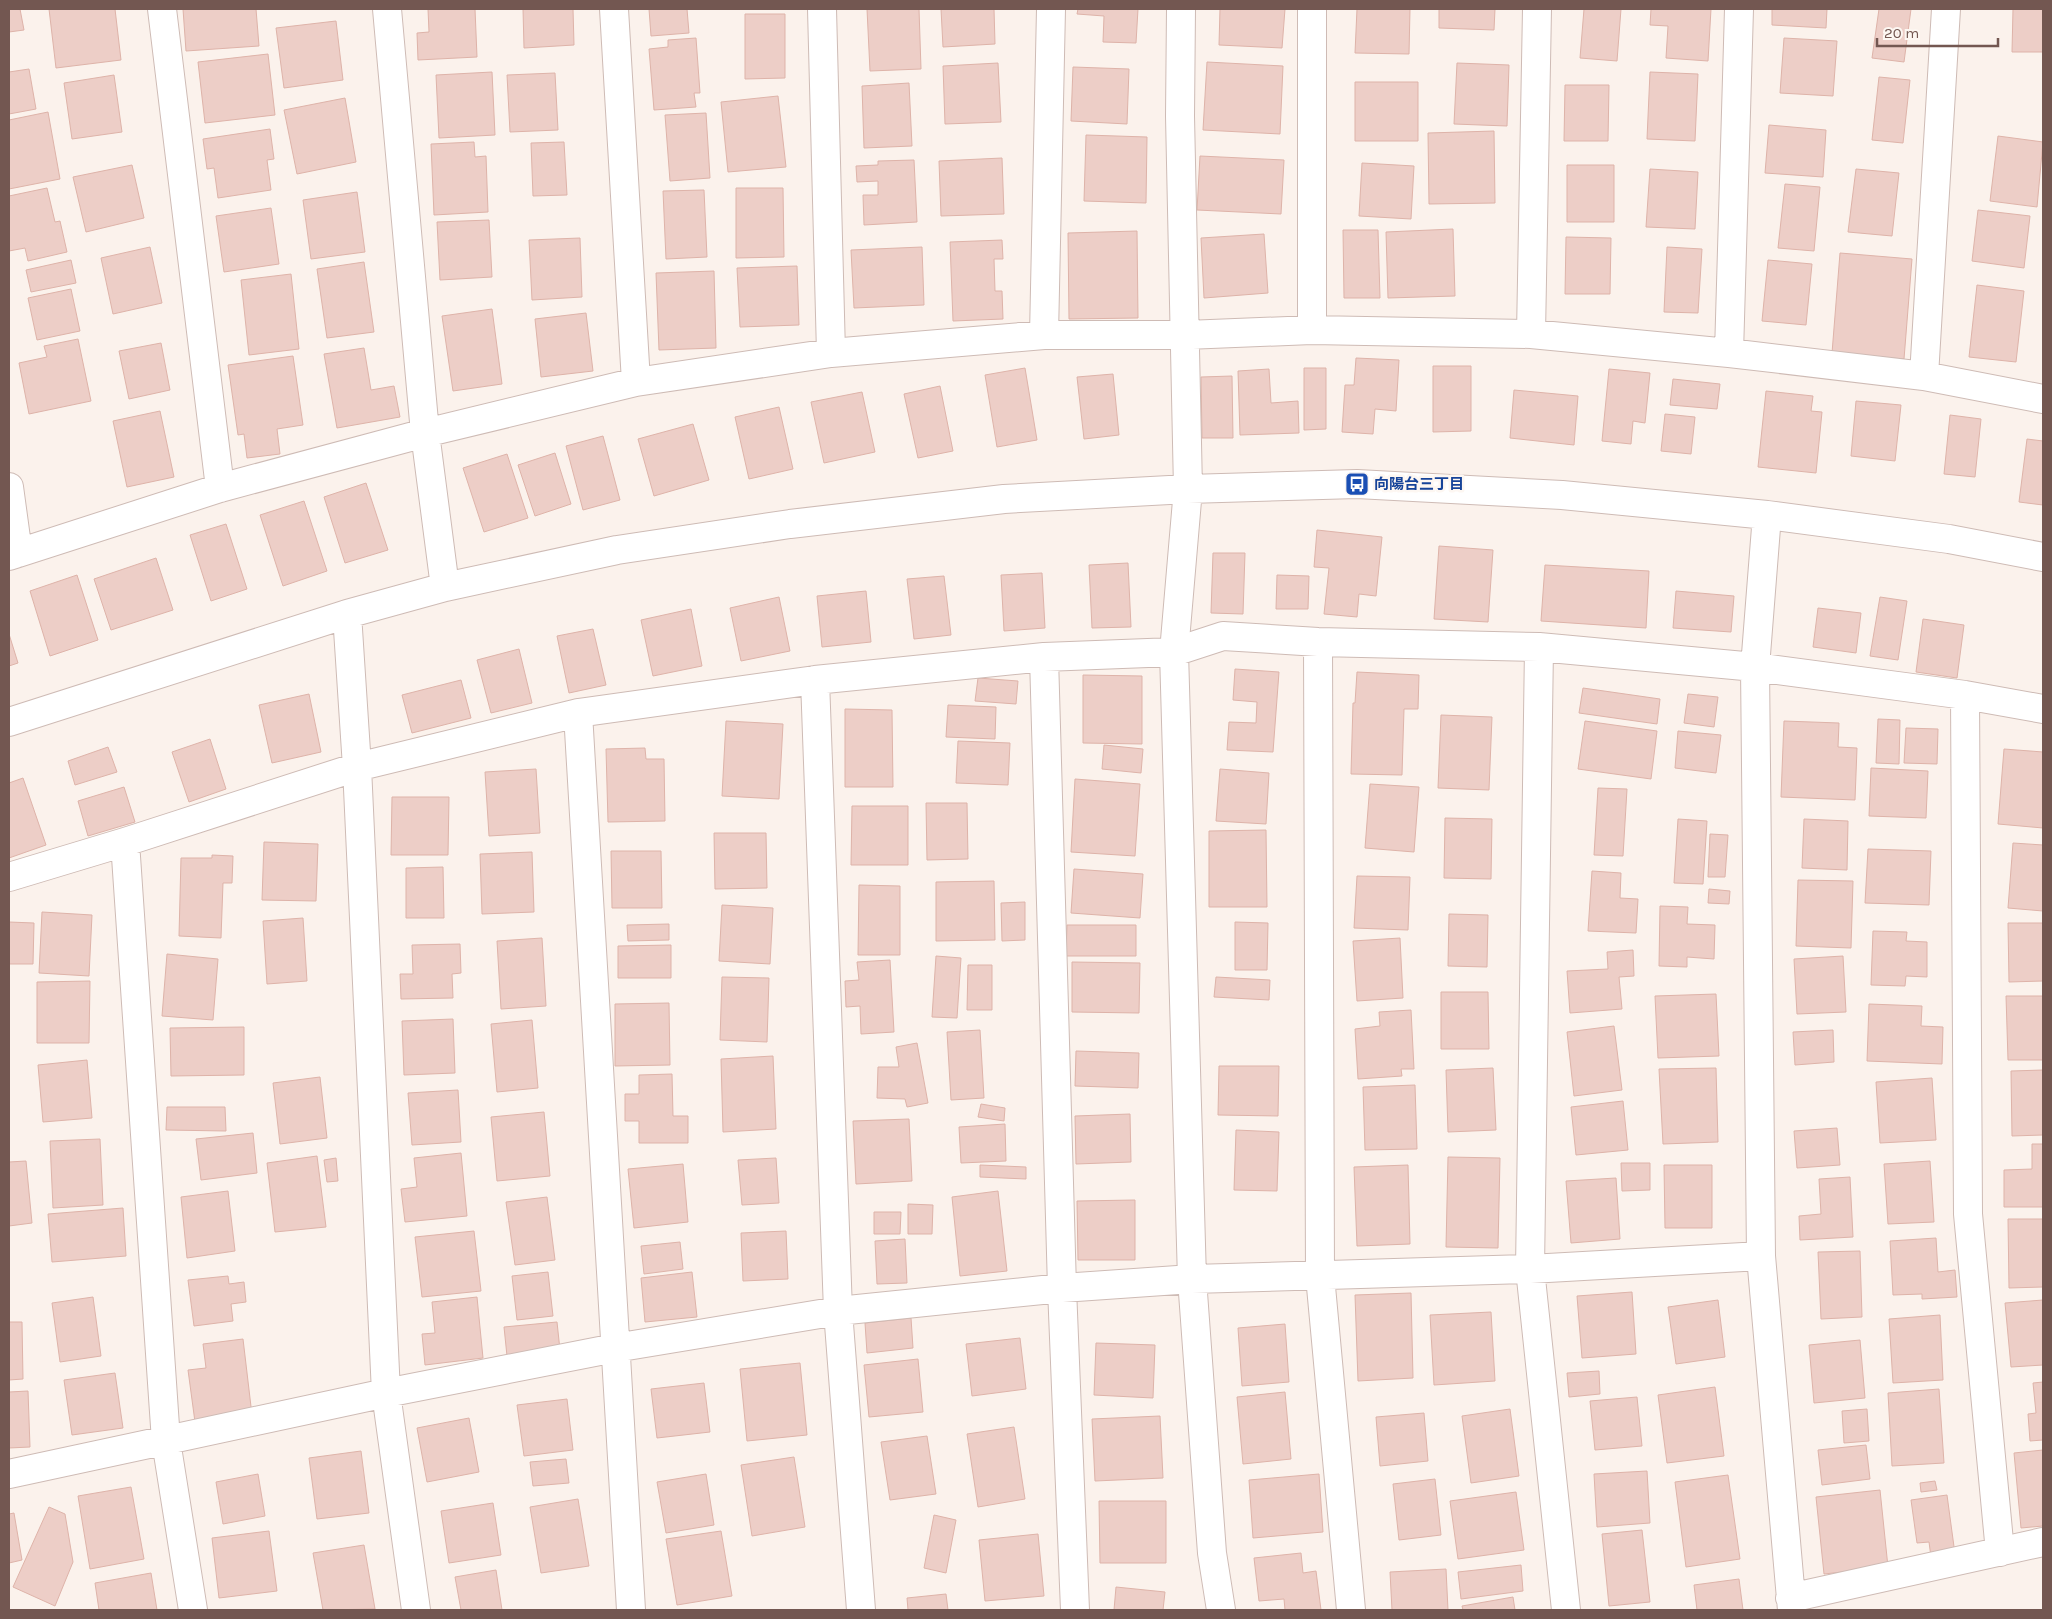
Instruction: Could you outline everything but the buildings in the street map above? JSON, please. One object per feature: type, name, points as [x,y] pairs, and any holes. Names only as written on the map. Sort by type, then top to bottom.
[{"type":"street","points":[[162,9],[220,488]]},
{"type":"street","points":[[387,9],[425,432],[445,588]]},
{"type":"street","points":[[614,9],[636,382]]},
{"type":"street","points":[[822,9],[831,353]]},
{"type":"street","points":[[1044,335],[1051,9]]},
{"type":"street","points":[[1181,9],[1180,116],[1188,489],[1174,652],[1192,1279],[1212,1553],[1221,1610]]},
{"type":"street","points":[[1312,9],[1312,330]]},
{"type":"street","points":[[1531,334],[1537,9]]},
{"type":"street","points":[[1729,353],[1739,9]]},
{"type":"street","points":[[1924,376],[1946,9]]},
{"type":"street","points":[[9,487],[14,555],[220,488],[425,432],[636,382],[831,353],[1044,335],[1186,335],[1312,330],[1531,334],[1729,353],[1924,376],[2043,399]]},
{"type":"street","points":[[9,722],[347,614],[445,588],[617,550],[790,524],[1004,499],[1188,489],[1357,484],[1562,495],[1767,515],[1949,539],[2043,558]]},
{"type":"street","points":[[1767,515],[1755,667],[1761,1256],[1791,1604],[2043,1542]]},
{"type":"street","points":[[347,614],[357,767],[386,1393],[416,1610]]},
{"type":"street","points":[[9,877],[125,842],[357,767],[578,713],[815,680],[1044,657],[1174,652],[1223,636],[1318,642],[1539,648],[1755,667],[1965,695],[2043,709]]},
{"type":"street","points":[[1318,642],[1320,1276],[1351,1610]]},
{"type":"street","points":[[1539,648],[1530,1269],[1566,1610]]},
{"type":"street","points":[[1044,657],[1062,1288],[1075,1610]]},
{"type":"street","points":[[815,680],[838,1311],[861,1610]]},
{"type":"street","points":[[1965,695],[1968,1214],[2000,1552]]},
{"type":"street","points":[[578,713],[631,1610]]},
{"type":"street","points":[[125,842],[166,1441],[194,1610]]},
{"type":"street","points":[[9,1474],[386,1393],[615,1348],[838,1311],[1062,1288],[1192,1279],[1530,1269],[1761,1256]]},
{"type":"place","name":"向陽台三丁目","points":[[1357,484]]}]
